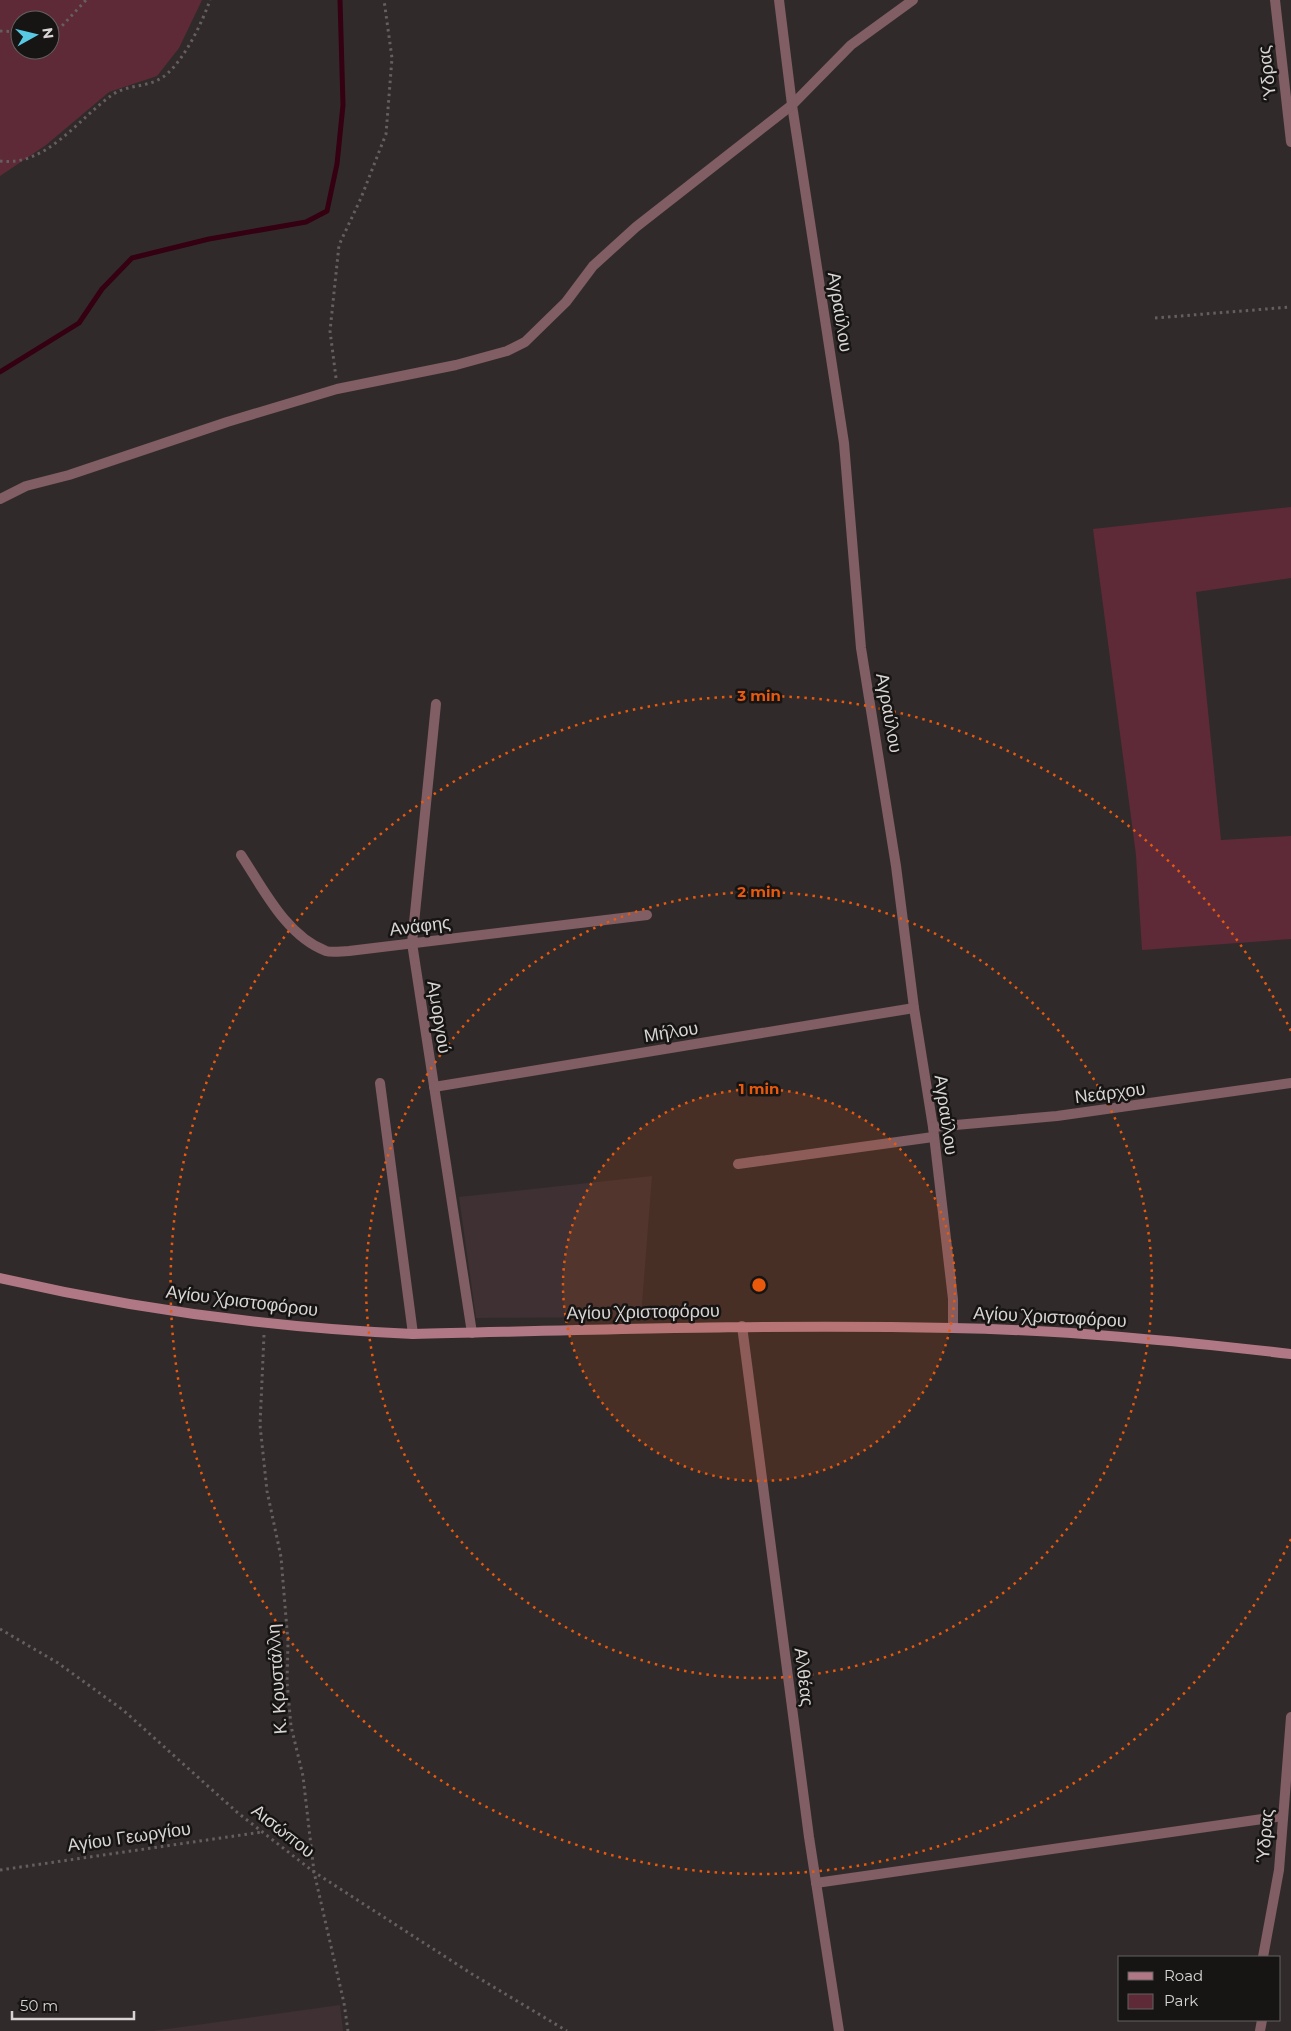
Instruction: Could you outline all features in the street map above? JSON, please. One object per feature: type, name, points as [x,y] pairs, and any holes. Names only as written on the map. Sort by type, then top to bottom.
[{"type":"main road","name":"Αγίου Χριστοφόρου","points":[[0,1278],[84,1297],[265,1322],[413,1334],[742,1326],[953,1328],[1065,1332],[1169,1340],[1291,1354]]},
{"type":"street","name":"Αγραύλου","points":[[779,0],[792,105],[844,443],[861,648],[895,856],[914,1008],[933,1132],[953,1299],[953,1328]]},
{"type":"street","points":[[0,499],[26,486],[78,472],[227,422],[337,389],[456,365],[508,351],[525,342],[566,302],[593,266],[636,227],[792,105],[851,45],[914,0]]},
{"type":"street","name":"Ύδρας","points":[[1275,0],[1291,142]]},
{"type":"street","name":"Αμοργού","points":[[436,704],[412,943],[472,1333]]},
{"type":"street","name":"Ανάφης","points":[[241,855],[287,923],[309,942],[327,952],[349,951],[647,915]]},
{"type":"street","name":"Μήλου","points":[[434,1087],[914,1008]]},
{"type":"street","points":[[380,1083],[413,1334]]},
{"type":"street","name":"Νεάρχου","points":[[738,1164],[933,1132],[1291,1083]]},
{"type":"street","name":"Αλθέας","points":[[742,1326],[816,1883],[839,2031]]},
{"type":"street","name":"Ύδρας","points":[[1263,1956],[1279,1870],[1291,1716]]},
{"type":"street","points":[[816,1883],[1284,1816]]},
{"type":"path","points":[[60,28],[86,0]]},
{"type":"path","points":[[0,161],[10,162],[28,159],[65,135],[113,94],[157,82],[170,71],[185,49],[203,21],[210,0]]},
{"type":"path","points":[[337,389],[330,331],[339,245],[361,198],[386,134],[392,58],[384,0]]},
{"type":"path","points":[[1155,318],[1291,307]]},
{"type":"path","name":"Κ. Κρυστάλλη","points":[[265,1322],[260,1425],[267,1491],[281,1557],[288,1642],[287,1682],[291,1726],[302,1776],[314,1872],[344,2003],[348,2031]]},
{"type":"path","name":"Αισώπου","points":[[0,1629],[58,1663],[124,1710],[185,1766],[262,1832],[314,1872],[472,1974],[567,2031]]},
{"type":"path","name":"Αγίου Γεωργίου","points":[[0,1870],[262,1832]]},
{"type":"shaded area","points":[[652,1176],[641,1317],[476,1318],[459,1197]]},
{"type":"shaded area","points":[[340,2005],[343,2031],[153,2031]]},
{"type":"green space","points":[[0,0],[202,0],[179,48],[157,76],[109,92],[46,145],[0,176]]},
{"type":"green space","points":[[1291,507],[1291,578],[1196,592],[1221,840],[1291,836],[1291,939],[1142,950],[1136,855],[1093,529]]},
{"type":"waterway","points":[[0,372],[79,323],[102,289],[132,258],[209,239],[306,222],[327,211],[337,164],[343,105],[340,0]]}]
